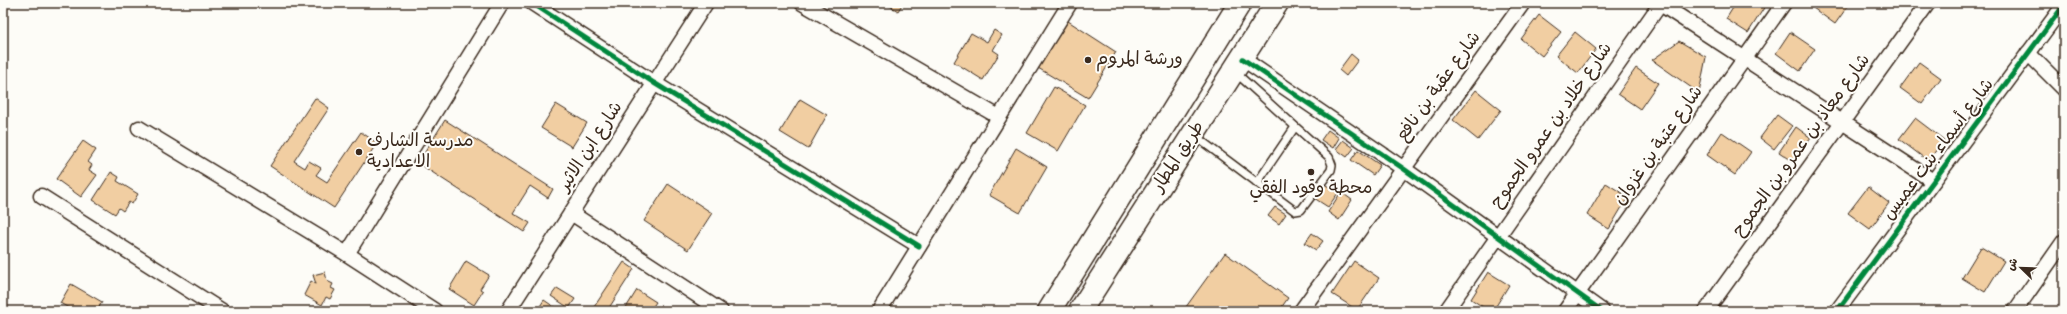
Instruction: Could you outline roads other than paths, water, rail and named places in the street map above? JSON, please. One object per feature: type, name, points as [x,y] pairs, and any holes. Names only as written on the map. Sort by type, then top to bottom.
[{"type":"highway","name":"طريق المطار","points":[[1049,311],[1240,3]]},
{"type":"highway","name":"طريق المطار","points":[[1080,311],[1239,65],[1277,3]]},
{"type":"street","points":[[347,254],[502,3]]},
{"type":"street","points":[[532,3],[654,83],[919,246]]},
{"type":"street","name":"شارع ابن الاثير","points":[[508,311],[706,3]]},
{"type":"street","points":[[802,3],[999,117]]},
{"type":"street","points":[[878,311],[1070,3]]},
{"type":"street","name":"شارع عقبة بن نافع","points":[[1301,311],[1523,3]]},
{"type":"street","points":[[1660,3],[1933,181]]},
{"type":"street","name":"شارع خلاد بن عمرو الجموح","points":[[1446,311],[1660,3]]},
{"type":"street","name":"شارع عتبة بن غزوان","points":[[1565,311],[1784,3]]},
{"type":"street","name":"شارع معاذ بن عمرو بن الجموح","points":[[1706,311],[1928,3]]},
{"type":"street","name":"شارع أسماء بنت عميس","points":[[1837,311],[2064,5]]},
{"type":"street","points":[[2028,53],[2064,89]]},
{"type":"street","points":[[1239,65],[1404,169],[1602,311]]},
{"type":"street","points":[[139,128],[347,254],[435,311]]},
{"type":"street","points":[[41,196],[222,311]]},
{"type":"street","points":[[571,213],[721,311]]},
{"type":"street","points":[[2015,311],[2064,240]]},
{"type":"lane","points":[[1193,135],[1295,211],[1300,211],[1331,170],[1331,159],[1296,127],[1239,65]]},
{"type":"lane","points":[[1257,183],[1296,127]]},
{"type":"place","name":"ورشة المروم","points":[[1088,60]]},
{"type":"place","name":"مدرسة الشارف الاعدادية","points":[[359,152]]},
{"type":"place","name":"محطة وقود الفقي","points":[[1311,172]]}]
